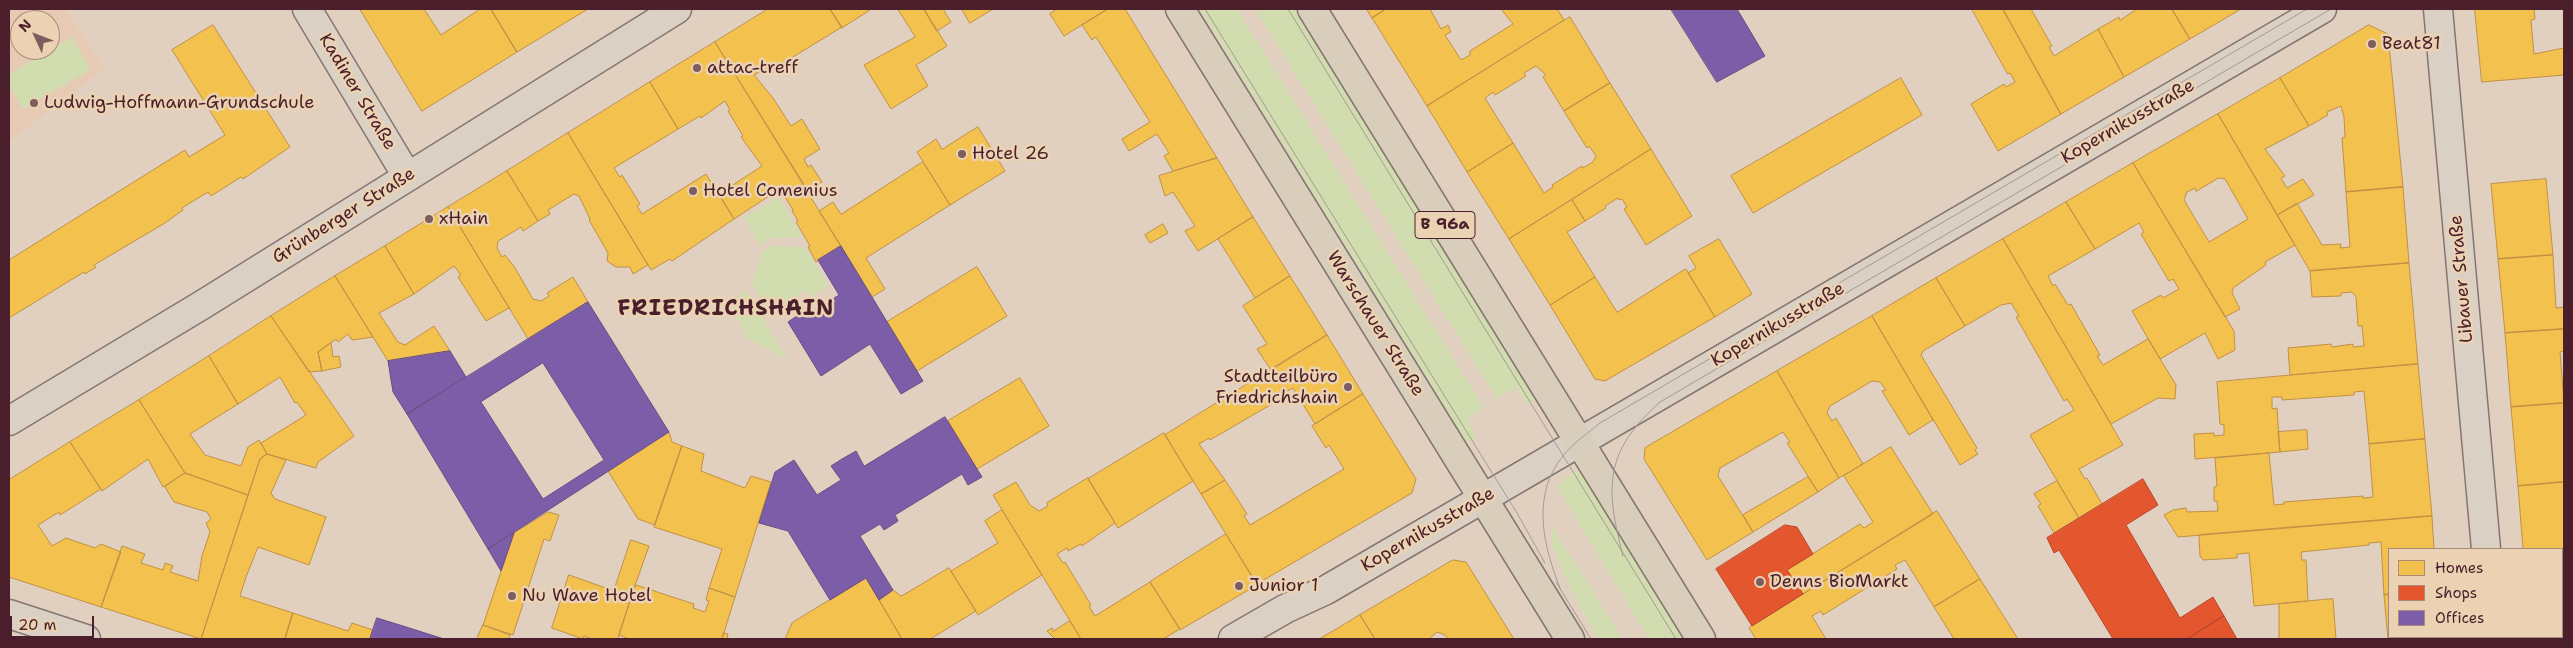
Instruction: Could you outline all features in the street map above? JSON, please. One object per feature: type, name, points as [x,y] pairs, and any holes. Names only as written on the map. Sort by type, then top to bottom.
[{"type":"main road","name":"Warschauer Straße","points":[[1180,9],[1570,639]]},
{"type":"main road","name":"B 96a","points":[[1312,9],[1701,639]]},
{"type":"street","name":"Kadiner Straße","points":[[306,9],[408,176]]},
{"type":"street","name":"Grünberger Straße","points":[[9,422],[202,305],[677,9]]},
{"type":"street","name":"Kopernikusstraße","points":[[1233,639],[1285,609],[1318,594],[2322,9]]},
{"type":"street","name":"Libauer Straße","points":[[2438,9],[2486,548]]},
{"type":"street","points":[[9,614],[86,639]]},
{"type":"shaded area","name":"Ludwig-Hoffmann-Grundschule","points":[[9,9],[65,9],[105,68],[9,142]]},
{"type":"green space","points":[[1200,9],[1237,9],[1484,408],[1467,419],[1477,437],[1467,443]]},
{"type":"green space","points":[[1255,9],[1294,9],[1537,399],[1528,405],[1516,387],[1497,399]]},
{"type":"green space","points":[[72,37],[90,70],[23,109],[9,84],[9,74],[33,60],[60,60],[60,44]]},
{"type":"green space","points":[[779,197],[802,237],[772,238],[760,245],[744,217]]},
{"type":"green space","points":[[771,246],[805,247],[829,286],[810,297],[805,290],[770,312],[752,283],[762,252]]},
{"type":"green space","points":[[747,291],[788,361],[749,339],[728,304]]},
{"type":"green space","points":[[1579,470],[1685,639],[1649,639],[1557,487],[1566,477]]},
{"type":"green space","points":[[1551,525],[1623,639],[1599,639],[1579,606],[1553,549]]},
{"type":"building: Homes","points":[[360,9],[424,9],[441,35],[480,9],[491,9],[517,52],[422,111]]},
{"type":"building: Homes","points":[[491,9],[588,9],[517,52]]},
{"type":"building: Homes","points":[[768,9],[830,9],[842,27],[770,71],[768,67],[754,75],[773,98],[791,126],[802,119],[820,149],[804,159],[808,167],[811,165],[822,182],[808,191],[715,42]]},
{"type":"building: Homes","points":[[830,9],[869,9],[870,10],[842,28]]},
{"type":"building: Homes","points":[[898,9],[924,9],[947,46],[916,65],[928,86],[891,109],[864,65],[915,37]]},
{"type":"building: Homes","points":[[924,9],[943,9],[951,22],[937,31]]},
{"type":"building: Homes","points":[[962,9],[993,9],[970,23]]},
{"type":"building: Homes","points":[[1057,9],[1108,9],[1064,36],[1050,14]]},
{"type":"building: Homes","points":[[1108,9],[1125,9],[1217,158],[1173,171],[1164,156],[1169,153],[1157,134],[1129,151],[1122,139],[1150,122],[1096,37],[1092,40],[1082,25]]},
{"type":"building: Homes","points":[[1367,9],[1386,9],[1372,18]]},
{"type":"building: Homes","points":[[1386,9],[1430,9],[1441,29],[1448,25],[1451,32],[1445,35],[1461,60],[1470,55],[1470,51],[1513,24],[1501,9],[1557,9],[1564,20],[1427,106],[1372,18]]},
{"type":"building: Homes","points":[[1972,9],[2003,9],[2061,114],[1998,151],[1971,104],[2004,84],[2006,87],[2015,82],[2010,73],[2008,74]]},
{"type":"building: Homes","points":[[2003,9],[2031,9],[2052,46],[2049,47],[2054,56],[2098,29],[2124,77],[2061,114]]},
{"type":"building: Homes","points":[[2137,9],[2172,9],[2190,39],[2124,77],[2098,29],[2119,17],[2120,20]]},
{"type":"building: Homes","points":[[2172,9],[2241,9],[2190,39]]},
{"type":"building: Homes","points":[[2475,9],[2534,9],[2535,19],[2531,20],[2534,54],[2564,48],[2564,75],[2482,82]]},
{"type":"building: Homes","points":[[1570,17],[1610,83],[1564,111],[1543,77],[1546,75],[1536,66],[1524,73],[1526,76],[1495,95],[1493,92],[1485,98],[1513,143],[1467,172],[1427,106]]},
{"type":"building: Homes","points":[[213,25],[290,147],[243,179],[241,177],[211,196],[208,192],[182,208],[183,210],[165,223],[94,265],[96,267],[85,274],[84,272],[9,318],[9,260],[185,150],[189,157],[225,135],[172,50]]},
{"type":"building: Homes","points":[[2369,25],[2388,34],[2403,187],[2346,192],[2342,138],[2345,137],[2344,117],[2341,106],[2327,112],[2328,115],[2309,126],[2280,78]]},
{"type":"building: Homes","points":[[715,42],[841,246],[816,262],[808,247],[810,246],[796,222],[798,221],[793,210],[780,189],[734,219],[719,194],[762,166],[741,137],[743,136],[728,111],[730,110],[725,101],[701,118],[700,116],[678,129],[650,82]]},
{"type":"building: Homes","points":[[1901,78],[1922,115],[1753,213],[1731,176]]},
{"type":"building: Homes","points":[[2280,78],[2309,126],[2265,149],[2285,176],[2281,178],[2287,188],[2303,179],[2314,195],[2277,215],[2218,114]]},
{"type":"building: Homes","points":[[650,82],[678,129],[614,168],[620,177],[622,175],[640,204],[637,206],[642,214],[706,174],[734,219],[672,261],[670,259],[651,270],[568,133]]},
{"type":"building: Homes","points":[[1610,83],[1651,149],[1509,239],[1467,172],[1513,143],[1544,193],[1553,187],[1552,185],[1582,166],[1583,168],[1593,162],[1596,156],[1589,146],[1587,148],[1564,111]]},
{"type":"building: Homes","points":[[2218,114],[2295,245],[2265,262],[2266,265],[2233,288],[2232,293],[2240,309],[2225,317],[2133,163]],"holes":[[[2219,178],[2225,179],[2248,219],[2209,242],[2184,200],[2187,192],[2195,188],[2196,191]]]},
{"type":"building: Homes","points":[[978,127],[1005,171],[950,205],[917,152],[936,139],[942,149]]},
{"type":"building: Homes","points":[[568,133],[648,265],[633,274],[630,267],[616,267],[607,261],[608,253],[589,220],[579,196],[574,194],[548,210],[550,214],[538,221],[507,171]]},
{"type":"building: Homes","points":[[1651,149],[1692,216],[1646,245],[1624,209],[1627,207],[1622,199],[1619,200],[1618,198],[1585,221],[1572,200]]},
{"type":"building: Homes","points":[[1217,158],[1253,217],[1198,251],[1185,231],[1195,226],[1173,192],[1165,196],[1159,176]]},
{"type":"building: Homes","points":[[923,162],[950,205],[866,258],[885,289],[872,297],[819,211],[833,202],[841,214]]},
{"type":"building: Homes","points":[[2133,163],[2234,331],[2235,350],[2218,359],[2205,333],[2160,359],[2132,311],[2161,295],[2163,298],[2179,289],[2173,279],[2169,281],[2141,234],[2144,232],[2139,223],[2095,249],[2066,202]]},
{"type":"building: Homes","points":[[507,171],[538,221],[523,231],[521,227],[498,241],[497,248],[502,257],[505,255],[515,268],[533,299],[541,301],[549,296],[547,293],[573,277],[588,302],[528,339],[448,207]]},
{"type":"building: Homes","points":[[2546,179],[2553,255],[2498,259],[2491,184]]},
{"type":"building: Homes","points":[[2403,187],[2409,263],[2310,271],[2277,215],[2297,203],[2322,245],[2341,244],[2340,248],[2350,247],[2346,192]]},
{"type":"building: Homes","points":[[1572,200],[1585,221],[1567,232],[1595,277],[1550,305],[1509,239]]},
{"type":"building: Homes","points":[[2066,202],[2095,249],[2048,276],[2053,286],[2055,284],[2068,305],[2071,304],[2100,355],[2097,356],[2103,365],[2148,339],[2176,385],[2175,399],[2158,398],[2111,424],[2003,239]]},
{"type":"building: Homes","points":[[448,207],[509,308],[486,321],[458,277],[461,275],[454,266],[414,294],[385,246]]},
{"type":"building: Homes","points":[[1253,217],[1290,276],[1255,298],[1218,239]]},
{"type":"building: Homes","points":[[1163,224],[1168,233],[1150,243],[1145,235]]},
{"type":"building: Homes","points":[[1719,239],[1752,294],[1715,317],[1688,273],[1696,268],[1689,256]]},
{"type":"building: Homes","points":[[2003,239],[2123,445],[2079,469],[2085,479],[2087,478],[2102,504],[2079,518],[2030,435],[2074,410],[2067,399],[2064,401],[2016,317],[2019,316],[2011,303],[2001,305],[1965,326],[1936,278]]},
{"type":"building: Homes","points":[[385,246],[414,294],[379,313],[398,342],[405,345],[434,326],[450,351],[388,361],[335,276]]},
{"type":"building: Homes","points":[[2553,255],[2556,308],[2564,307],[2564,329],[2505,333],[2498,259]]},
{"type":"building: Homes","points":[[2409,263],[2418,364],[2290,375],[2288,348],[2331,344],[2332,347],[2353,344],[2353,347],[2364,346],[2362,326],[2358,326],[2356,297],[2352,292],[2341,293],[2341,296],[2312,297],[2310,271]]},
{"type":"building: Homes","points":[[977,267],[1007,316],[917,371],[887,322]]},
{"type":"building: Homes","points":[[1686,269],[1715,317],[1605,381],[1595,379],[1550,305],[1595,277],[1617,312]]},
{"type":"building: Homes","points":[[335,276],[373,337],[352,340],[348,334],[338,342],[336,339],[318,352],[322,371],[309,372],[271,316]]},
{"type":"building: Homes","points":[[1290,276],[1327,335],[1271,370],[1257,349],[1267,344],[1243,306]]},
{"type":"building: Homes","points":[[1936,278],[1965,326],[1923,351],[1921,355],[1977,448],[1975,450],[1978,454],[1960,465],[1872,316]]},
{"type":"building: Homes","points":[[271,316],[354,436],[318,462],[316,468],[267,454],[261,443],[306,415],[297,402],[295,403],[280,377],[238,404],[209,356]]},
{"type":"building: Homes","points":[[1872,316],[1933,420],[1909,435],[1882,391],[1886,390],[1880,382],[1872,381],[1830,406],[1827,413],[1832,421],[1836,418],[1863,464],[1839,478],[1777,371]]},
{"type":"building: Homes","points":[[2564,329],[2564,351],[2560,352],[2564,403],[2511,407],[2505,333]]},
{"type":"building: Homes","points":[[1327,335],[1363,394],[1315,424],[1293,388],[1282,394],[1284,397],[1210,440],[1209,438],[1199,444],[1225,480],[1201,494],[1165,435]]},
{"type":"building: Homes","points":[[331,343],[333,357],[339,356],[341,367],[322,371],[318,352]]},
{"type":"building: Homes","points":[[209,356],[238,404],[190,434],[205,455],[241,466],[248,447],[259,440],[267,454],[260,459],[248,495],[185,473],[139,400]]},
{"type":"building: Homes","points":[[2418,364],[2425,439],[2369,444],[2364,391],[2354,392],[2354,395],[2282,400],[2282,397],[2272,397],[2272,409],[2277,408],[2280,452],[2195,459],[2194,434],[2214,433],[2214,436],[2224,435],[2224,425],[2220,424],[2217,382]]},
{"type":"building: Homes","points":[[1777,371],[1839,478],[1818,492],[1787,443],[1790,442],[1783,432],[1720,468],[1718,476],[1753,532],[1707,560],[1644,459],[1645,448]]},
{"type":"building: Homes","points":[[1020,378],[1049,426],[977,469],[948,421]]},
{"type":"building: Homes","points":[[1363,394],[1416,479],[1412,493],[1257,584],[1201,494],[1225,480],[1247,514],[1244,516],[1250,525],[1344,469],[1329,445],[1326,448],[1312,426]]},
{"type":"building: Homes","points":[[139,400],[185,473],[163,487],[148,459],[102,491],[70,442]]},
{"type":"building: Homes","points":[[2564,403],[2564,482],[2518,486],[2511,407]]},
{"type":"building: Homes","points":[[2307,430],[2308,449],[2280,452],[2278,432]]},
{"type":"building: Homes","points":[[669,432],[672,442],[682,446],[655,525],[638,519],[608,471]]},
{"type":"building: Homes","points":[[1164,433],[1193,481],[1118,528],[1088,479]]},
{"type":"building: Homes","points":[[2425,439],[2432,516],[2178,537],[2164,515],[2173,510],[2186,508],[2187,512],[2218,511],[2217,501],[2214,501],[2214,487],[2217,486],[2215,458],[2269,453],[2274,505],[2284,504],[2284,502],[2363,496],[2363,498],[2373,497],[2369,444]]},
{"type":"building: Homes","points":[[70,442],[101,489],[60,515],[59,512],[38,525],[52,546],[66,538],[95,548],[101,544],[121,552],[101,607],[9,577],[9,480]]},
{"type":"building: Homes","points":[[682,446],[704,454],[701,471],[745,488],[751,476],[771,482],[735,597],[709,588],[722,549],[654,527]]},
{"type":"building: Homes","points":[[1891,447],[1933,514],[1803,594],[1787,570],[1860,524],[1864,528],[1873,522],[1844,476]]},
{"type":"building: Homes","points":[[267,454],[286,460],[271,493],[275,499],[326,517],[309,565],[258,547],[246,577],[240,596],[293,613],[285,639],[201,639],[260,459]]},
{"type":"building: Homes","points":[[185,473],[248,495],[201,639],[101,607],[122,546],[145,554],[141,563],[163,570],[165,563],[173,566],[170,572],[198,581],[202,556],[210,532],[206,523],[211,519],[207,512],[174,502],[165,487]]},
{"type":"building: Homes","points":[[1808,477],[1818,492],[1753,532],[1743,515]]},
{"type":"building: Homes","points":[[1088,478],[1115,523],[1082,546],[1081,544],[1068,551],[1067,548],[1057,554],[1063,563],[1065,562],[1091,605],[1089,606],[1095,616],[1150,582],[1180,629],[1163,639],[1081,639],[993,495],[1016,482],[1030,505],[1039,511],[1048,506],[1047,503]]},
{"type":"building: Homes","points":[[2057,481],[2079,518],[2054,533],[2038,506],[2041,504],[2034,494]]},
{"type":"building: Homes","points":[[2564,482],[2564,555],[2563,548],[2523,548],[2518,486]]},
{"type":"building: Homes","points":[[1002,510],[1042,575],[978,615],[951,571],[998,543],[985,521]]},
{"type":"building: Homes","points":[[1937,511],[1980,579],[1934,607],[1905,560],[1895,565],[1897,569],[1823,615],[1821,611],[1812,616],[1826,639],[1756,639],[1749,628]]},
{"type":"building: Homes","points":[[549,512],[559,515],[550,541],[544,539],[513,635],[483,625],[514,533]]},
{"type":"building: Homes","points":[[2432,516],[2434,548],[2388,548],[2388,594],[2384,595],[2381,542],[2301,552],[2302,560],[2306,560],[2308,601],[2254,606],[2249,553],[2237,554],[2237,558],[2203,560],[2200,556],[2199,535]]},
{"type":"building: Homes","points":[[1226,534],[1257,585],[1180,630],[1150,582]]},
{"type":"building: Homes","points":[[631,540],[649,546],[631,597],[614,591]]},
{"type":"building: Homes","points":[[2563,555],[2564,555],[2563,632]]},
{"type":"building: Homes","points":[[1453,560],[1466,562],[1514,639],[1448,639],[1445,635],[1437,632],[1429,639],[1375,639],[1360,615]]},
{"type":"building: Homes","points":[[949,568],[976,611],[930,639],[902,639],[879,600],[893,590],[901,596]]},
{"type":"building: Homes","points":[[569,575],[631,597],[618,639],[592,639],[584,636],[583,639],[552,628]]},
{"type":"building: Homes","points":[[866,578],[902,639],[785,639],[792,623]]},
{"type":"building: Homes","points":[[1980,579],[2018,639],[1954,639],[1934,607]]},
{"type":"building: Homes","points":[[636,585],[694,604],[693,608],[705,612],[709,601],[706,600],[709,588],[735,597],[722,639],[629,639],[619,635]]},
{"type":"building: Homes","points":[[2388,594],[2388,638],[2442,639],[2388,639],[2384,595]]},
{"type":"building: Homes","points":[[2333,599],[2336,639],[2279,639],[2279,604]]},
{"type":"building: Homes","points":[[293,613],[348,631],[352,623],[373,630],[370,639],[285,639]]},
{"type":"building: Homes","points":[[1360,615],[1375,639],[1319,639],[1338,628]]},
{"type":"building: Homes","points":[[1070,621],[1081,639],[1055,639],[1047,631],[1052,628],[1053,631]]},
{"type":"building: Homes","points":[[483,625],[510,635],[509,639],[477,639]]},
{"type":"building: Homes","points":[[2563,632],[2564,639],[2531,639],[2563,638]]},
{"type":"building: Homes","points":[[724,633],[728,634],[727,638],[731,639],[722,639]]},
{"type":"building: Shops","points":[[2143,479],[2158,505],[2126,525],[2180,618],[2213,597],[2224,616],[2187,639],[2113,639],[2059,550],[2054,553],[2047,538]]},
{"type":"building: Shops","name":"Denns BioMarkt","points":[[1785,525],[1797,527],[1813,554],[1787,570],[1803,594],[1752,626],[1716,569]]},
{"type":"building: Shops","points":[[2224,616],[2237,639],[2187,639]]},
{"type":"building: Offices","points":[[1671,9],[1737,9],[1765,56],[1717,82]]},
{"type":"building: Offices","points":[[841,246],[923,381],[901,394],[870,344],[821,376],[788,322],[800,314],[803,318],[839,295],[818,260]]},
{"type":"building: Offices","points":[[588,302],[669,432],[488,549],[407,414]],"holes":[[[543,363],[604,460],[543,499],[481,402]]]},
{"type":"building: Offices","points":[[450,351],[466,377],[407,414],[393,392],[388,361]]},
{"type":"building: Offices","points":[[945,417],[982,477],[968,485],[962,474],[895,515],[898,521],[884,530],[880,524],[860,536],[893,590],[879,600],[866,578],[830,600],[788,531],[759,523],[775,472],[794,460],[817,495],[841,480],[831,466],[842,459],[856,451],[864,466]]},
{"type":"building: Offices","points":[[514,533],[501,571],[488,549]]},
{"type":"building: Offices","points":[[377,618],[403,626],[444,639],[370,639]]},
{"type":"tram line","points":[[1205,9],[1517,513],[1545,563]]},
{"type":"tram line","points":[[1288,9],[1676,639]]},
{"type":"tram line","points":[[1560,588],[1545,538],[1543,520],[1547,487],[1553,471],[1567,451],[1600,423],[2307,9]]},
{"type":"tram line","points":[[1623,556],[1613,510],[1612,490],[1614,472],[1619,455],[1628,437],[1660,402],[2331,9]]},
{"type":"tram line","points":[[1556,582],[1591,639]]},
{"type":"place","name":"Beat81","points":[[2372,44]]},
{"type":"place","name":"attac-treff","points":[[697,68]]},
{"type":"place","name":"Ludwig-Hoffmann-Grundschule","points":[[34,103]]},
{"type":"place","name":"Hotel 26","points":[[962,154]]},
{"type":"place","name":"Hotel Comenius","points":[[693,191]]},
{"type":"place","name":"xHain","points":[[429,219]]},
{"type":"place","name":"Stadtteilbüro Friedrichshain","points":[[1348,387]]},
{"type":"place","name":"Denns BioMarkt","points":[[1760,582]]},
{"type":"place","name":"Junior 1","points":[[1239,586]]},
{"type":"place","name":"Nu Wave Hotel","points":[[512,596]]},
{"type":"district","name":"FRIEDRICHSHAIN","points":[[726,309]]}]
